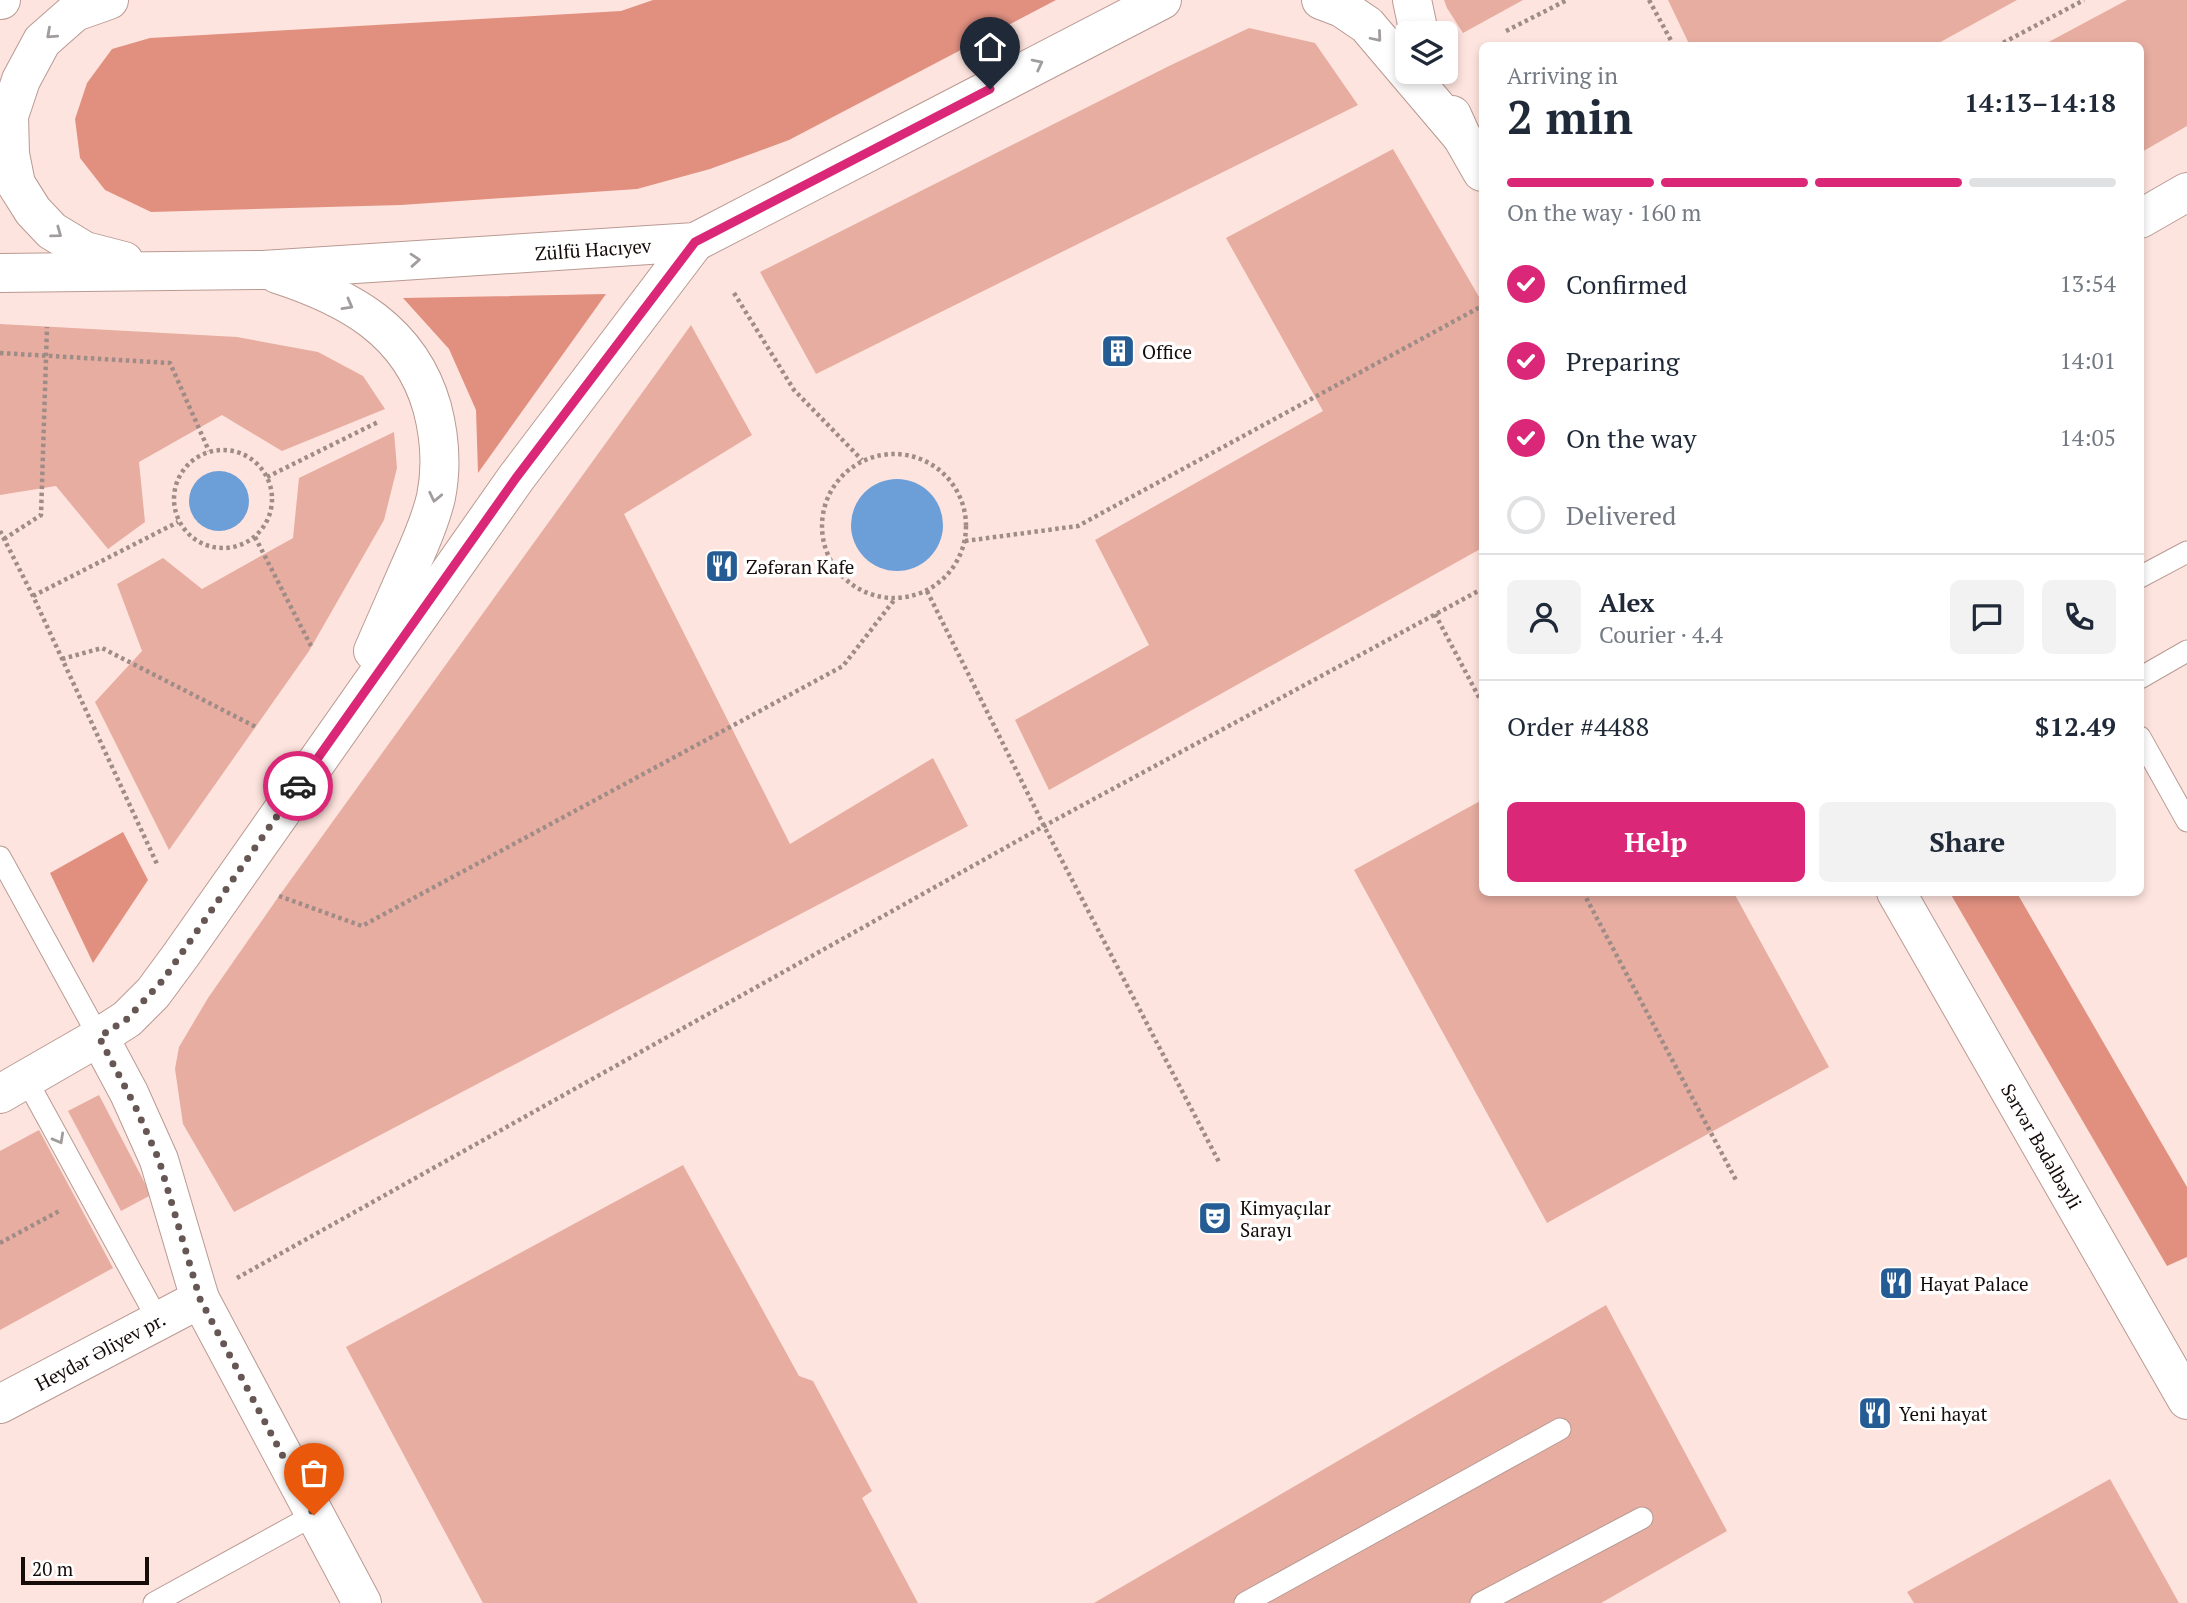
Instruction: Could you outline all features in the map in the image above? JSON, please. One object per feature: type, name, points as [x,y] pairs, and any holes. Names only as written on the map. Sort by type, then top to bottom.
[{"type":"main road","points":[[109,0],[75,12],[42,41],[21,80],[9,116],[10,154],[16,184],[33,211],[52,230],[85,251],[122,261],[176,270]]},
{"type":"main road","name":"Zülfü Hacıyev","points":[[176,270],[263,270],[695,242],[1162,0]]},
{"type":"main road","points":[[1321,0],[1342,8],[1367,25],[1462,136]]},
{"type":"main road","points":[[1412,0],[1416,21]]},
{"type":"main road","points":[[1438,84],[1479,167]]},
{"type":"main road","points":[[2144,217],[2187,192]]},
{"type":"main road","points":[[13,1086],[127,1019],[163,980],[516,478],[695,242]]},
{"type":"main road","points":[[0,273],[176,270]]},
{"type":"main road","points":[[263,270],[314,286],[356,308],[385,330],[410,357],[428,394],[437,425],[440,464],[435,500],[421,541],[342,724]]},
{"type":"main road","name":"Sərvər Bədəlbəyli","points":[[1898,896],[2177,1358],[2187,1400]]},
{"type":"main road","points":[[99,1037],[129,1093],[159,1160],[200,1299],[362,1603]]},
{"type":"main road","name":"Heydər Əliyev pr.","points":[[0,1404],[200,1299]]},
{"type":"lane","points":[[2144,576],[2187,552]]},
{"type":"lane","points":[[2144,676],[2187,651]]},
{"type":"lane","points":[[2144,744],[2187,821]]},
{"type":"lane","points":[[0,857],[99,1037]]},
{"type":"lane","points":[[13,1086],[158,1321]]},
{"type":"lane","points":[[1245,1603],[1560,1429]]},
{"type":"lane","points":[[154,1603],[314,1515]]},
{"type":"lane","points":[[1481,1603],[1642,1518]]},
{"type":"path","points":[[1506,31],[1567,0]]},
{"type":"path","points":[[1649,0],[1672,42]]},
{"type":"path","points":[[2005,42],[2084,0]]},
{"type":"path","points":[[734,293],[794,390],[862,460]]},
{"type":"path","points":[[965,541],[1078,526],[1479,308]]},
{"type":"path","points":[[4,539],[41,515],[47,327]]},
{"type":"path","points":[[0,353],[170,363],[209,451]]},
{"type":"path","points":[[267,477],[378,422]]},
{"type":"path","points":[[232,450],[252,459],[267,477],[273,498],[268,519],[255,537],[235,547],[213,548],[193,539],[178,522],[173,500],[177,479],[190,462],[209,451],[232,450]]},
{"type":"path","points":[[893,453],[925,460],[951,480],[965,509],[965,541],[952,571],[926,591],[895,599],[863,592],[838,573],[823,544],[823,511],[836,481],[862,460],[893,453]]},
{"type":"path","points":[[33,596],[178,522]]},
{"type":"path","points":[[0,531],[157,863]]},
{"type":"path","points":[[255,537],[311,646]]},
{"type":"path","points":[[926,591],[1044,827],[1219,1162]]},
{"type":"path","points":[[200,1299],[1044,827],[1479,591]]},
{"type":"path","points":[[279,895],[362,926],[843,667],[895,599]]},
{"type":"path","points":[[1435,614],[1479,697]]},
{"type":"path","points":[[62,659],[102,648],[256,727]]},
{"type":"path","points":[[1585,896],[1737,1182]]},
{"type":"path","points":[[0,1243],[66,1207]]},
{"type":"shaded area","points":[[653,0],[1056,0],[789,140],[710,169],[637,189],[401,205],[151,212],[105,190],[80,158],[75,119],[87,83],[112,49],[150,38],[621,11]]},
{"type":"shaded area","points":[[1444,0],[1523,0],[1463,33],[1458,21]]},
{"type":"shaded area","points":[[1668,0],[2017,0],[1940,42],[1688,42]]},
{"type":"shaded area","points":[[2127,0],[2187,0],[2187,126],[2144,151],[2144,42],[2049,42]]},
{"type":"shaded area","points":[[1249,28],[1315,43],[1358,105],[816,374],[760,272]]},
{"type":"shaded area","points":[[1393,149],[1479,297],[1479,550],[1049,790],[1015,720],[1149,645],[1095,540],[1323,411],[1226,238]]},
{"type":"shaded area","points":[[606,294],[478,473],[476,410],[449,349],[403,298]]},
{"type":"shaded area","points":[[0,324],[237,337],[318,352],[363,376],[385,409],[282,451],[222,415],[139,462],[145,522],[108,549],[56,486],[0,495]]},
{"type":"shaded area","points":[[691,325],[752,435],[624,514],[790,844],[933,758],[968,826],[234,1212],[183,1124],[175,1069],[179,1047],[208,998],[279,896]]},
{"type":"shaded area","points":[[394,432],[397,468],[384,520],[309,651],[169,850],[95,702],[142,651],[117,584],[163,558],[202,589],[293,538],[299,478]]},
{"type":"shaded area","points":[[1479,802],[1479,896],[1736,896],[1829,1067],[1547,1223],[1354,870]]},
{"type":"shaded area","points":[[123,832],[148,880],[93,963],[50,873]]},
{"type":"shaded area","points":[[1952,896],[2019,896],[2187,1187],[2187,1257],[2167,1266]]},
{"type":"shaded area","points":[[99,1095],[151,1195],[121,1211],[68,1111]]},
{"type":"shaded area","points":[[39,1130],[113,1268],[0,1330],[0,1151]]},
{"type":"shaded area","points":[[683,1165],[799,1376],[813,1381],[872,1491],[862,1498],[918,1603],[483,1603],[346,1347]]},
{"type":"shaded area","points":[[1606,1305],[1727,1531],[1601,1603],[1094,1603]]},
{"type":"shaded area","points":[[2110,1479],[2179,1603],[1914,1603],[1907,1592]]},
{"type":"water","points":[[213,471],[225,471],[244,484],[249,501],[247,513],[236,526],[225,531],[213,531],[194,518],[189,507],[189,495],[202,476]]},
{"type":"water","points":[[897,479],[914,483],[929,493],[939,508],[943,525],[939,542],[929,557],[914,567],[897,571],[880,567],[865,557],[855,542],[851,525],[855,508],[865,493],[880,483]]},
{"type":"way so far","points":[[298,786],[163,980],[127,1019],[99,1037],[136,1108],[159,1160],[200,1299],[314,1515]]},
{"type":"place","name":"Office","points":[[1118,351]]},
{"type":"place","name":"Zәfәran Kafe","points":[[722,566]]},
{"type":"place","name":"Kimyaçılar Sarayı","points":[[1215,1218]]},
{"type":"place","name":"Hayat Palace","points":[[1896,1283]]},
{"type":"place","name":"Yeni hayat","points":[[1875,1413]]},
{"type":"route","points":[[298,786],[516,478],[695,242],[990,89]]}]
